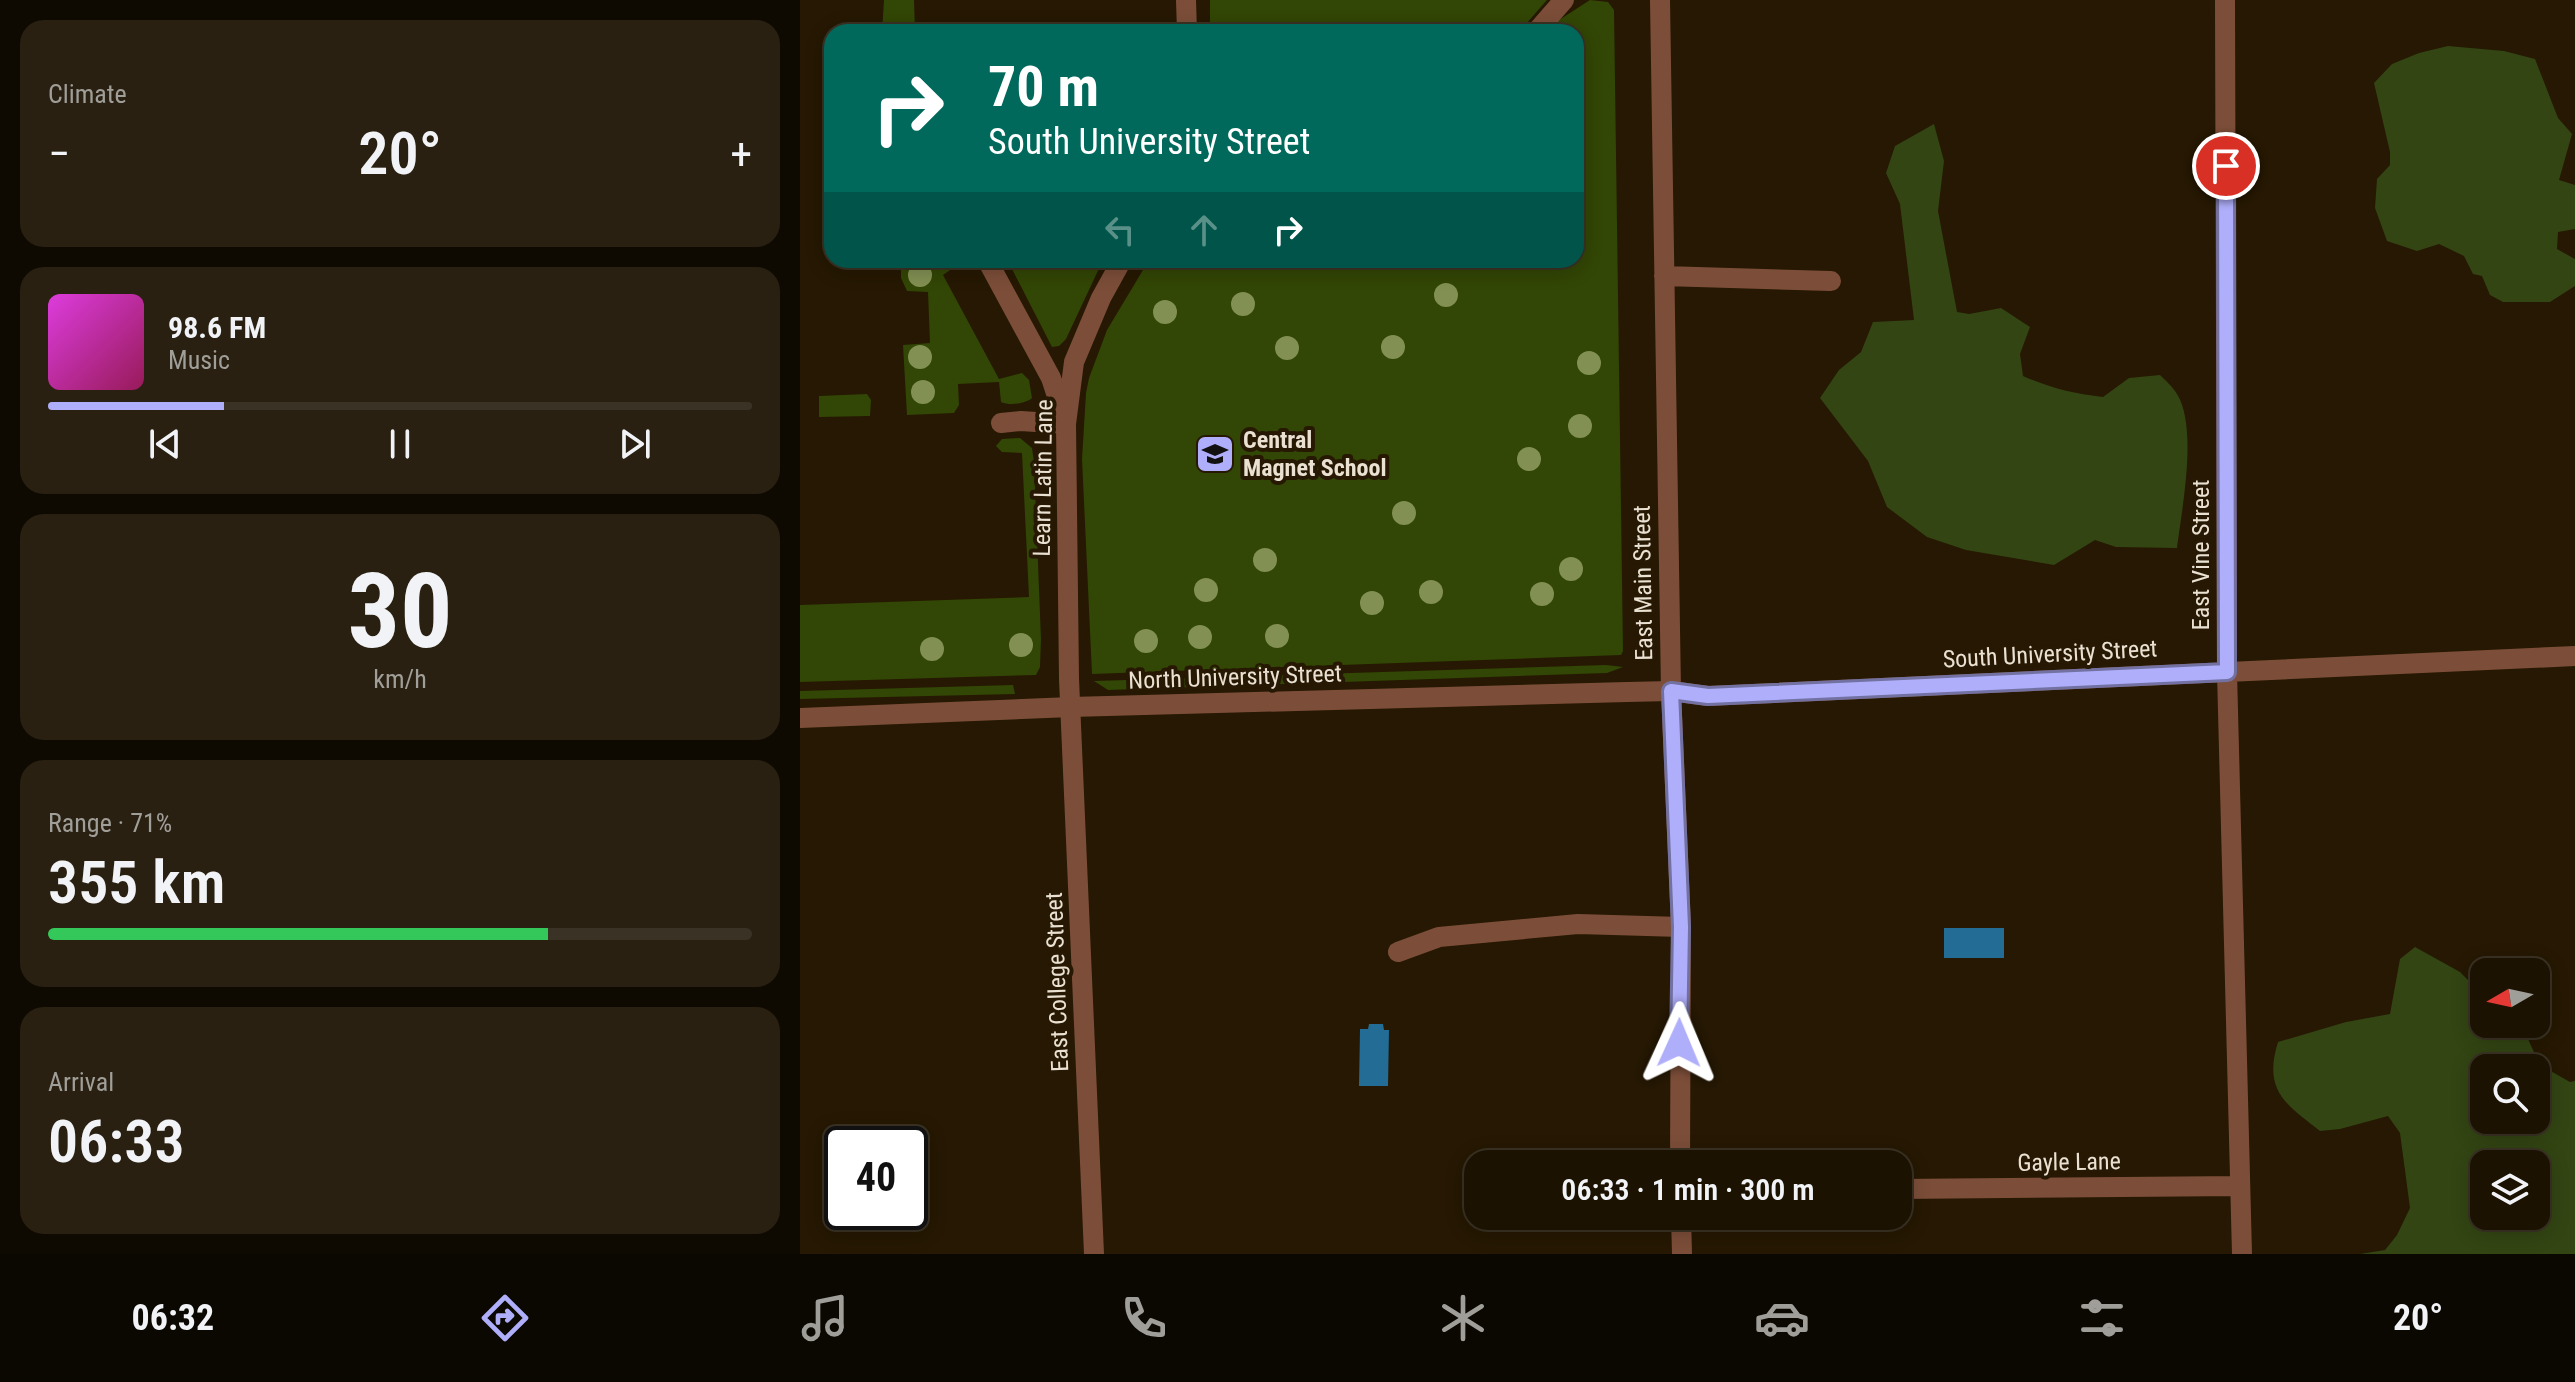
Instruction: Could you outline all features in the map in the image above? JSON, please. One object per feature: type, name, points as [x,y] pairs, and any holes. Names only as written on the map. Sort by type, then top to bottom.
[{"type":"street","points":[[1186,0],[1187,24]]},
{"type":"street","points":[[1543,24],[1564,0]]},
{"type":"street","name":"East Main Street","points":[[1660,0],[1671,691],[1681,927],[1680,1150]]},
{"type":"street","name":"East Vine Street","points":[[2225,0],[2227,672],[2242,1254]]},
{"type":"street","points":[[991,268],[1051,378],[1066,424],[1001,423]]},
{"type":"street","name":"Learn Latin Lane","points":[[1071,707],[1066,424],[1074,362],[1101,298],[1118,268]]},
{"type":"street","points":[[1664,276],[1831,281]]},
{"type":"street","name":"South University Street","points":[[1671,691],[1708,696],[2575,656]]},
{"type":"street","name":"North University Street","points":[[800,718],[1071,707],[1671,691]]},
{"type":"street","name":"East College Street","points":[[1071,707],[1094,1254]]},
{"type":"street","points":[[1398,952],[1439,937],[1578,924],[1681,927]]},
{"type":"street","name":"Gayle Lane","points":[[1912,1189],[2240,1186]]},
{"type":"street","points":[[1681,1230],[1682,1254]]},
{"type":"green space","points":[[884,0],[914,0],[915,24],[882,24]]},
{"type":"green space","points":[[1210,0],[1547,0],[1526,24],[1210,24]]},
{"type":"green space","points":[[1590,0],[1608,2],[1614,10],[1621,655],[1092,674],[1082,459],[1086,393],[1107,330],[1144,268],[1584,268],[1584,24],[1555,24]]},
{"type":"green space","points":[[2448,46],[2504,51],[2535,59],[2558,118],[2572,134],[2559,180],[2575,185],[2575,229],[2558,232],[2557,249],[2575,259],[2575,286],[2550,302],[2503,302],[2490,295],[2482,276],[2473,274],[2464,256],[2439,244],[2417,251],[2387,241],[2375,208],[2377,179],[2390,165],[2390,152],[2374,83],[2392,64]]},
{"type":"green space","points":[[1934,124],[1944,161],[1938,211],[1957,312],[1969,314],[2001,308],[2030,327],[2020,354],[2023,376],[2043,384],[2103,397],[2129,378],[2160,375],[2177,394],[2187,427],[2188,447],[2177,548],[2116,547],[2095,540],[2054,565],[1966,550],[1927,537],[1887,507],[1868,461],[1820,398],[1839,370],[1861,352],[1873,322],[1914,320],[1900,204],[1886,173],[1895,146]]},
{"type":"green space","points":[[901,268],[953,268],[943,275],[999,379],[1022,373],[1029,380],[1032,398],[1021,403],[1004,403],[1001,402],[999,382],[958,384],[959,405],[954,413],[907,415],[903,345],[930,343],[928,292],[907,291],[901,278]]},
{"type":"green space","points":[[1099,268],[1066,339],[1059,346],[1052,347],[1012,269]]},
{"type":"green space","points":[[867,394],[871,400],[870,416],[819,417],[819,396]]},
{"type":"green space","points":[[1020,438],[1032,448],[1034,462],[1041,639],[1040,667],[1036,675],[800,682],[800,605],[1029,597],[1022,453],[1002,452],[996,446],[1002,439]]},
{"type":"green space","points":[[1606,665],[1623,667],[1607,673],[1108,690],[1094,681]]},
{"type":"green space","points":[[1013,685],[1015,694],[800,699],[800,691]]},
{"type":"green space","points":[[2415,947],[2460,972],[2470,982],[2470,1038],[2527,1038],[2535,1054],[2470,1054],[2470,1134],[2550,1134],[2550,1071],[2570,1082],[2575,1081],[2575,1254],[2360,1254],[2385,1250],[2397,1235],[2410,1208],[2400,1133],[2388,1116],[2320,1131],[2287,1104],[2280,1094],[2273,1072],[2274,1058],[2278,1042],[2346,1022],[2390,1014],[2400,959]]},
{"type":"water","points":[[1944,928],[2004,928],[2004,958],[1944,958]]},
{"type":"water","points":[[1369,1024],[1383,1024],[1384,1030],[1389,1030],[1388,1086],[1359,1086],[1360,1029],[1368,1029]]},
{"type":"place","name":"Central Magnet School","points":[[1215,454]]},
{"type":"route","points":[[1679,1043],[1681,927],[1671,691],[1708,696],[2227,672],[2226,166]]}]
